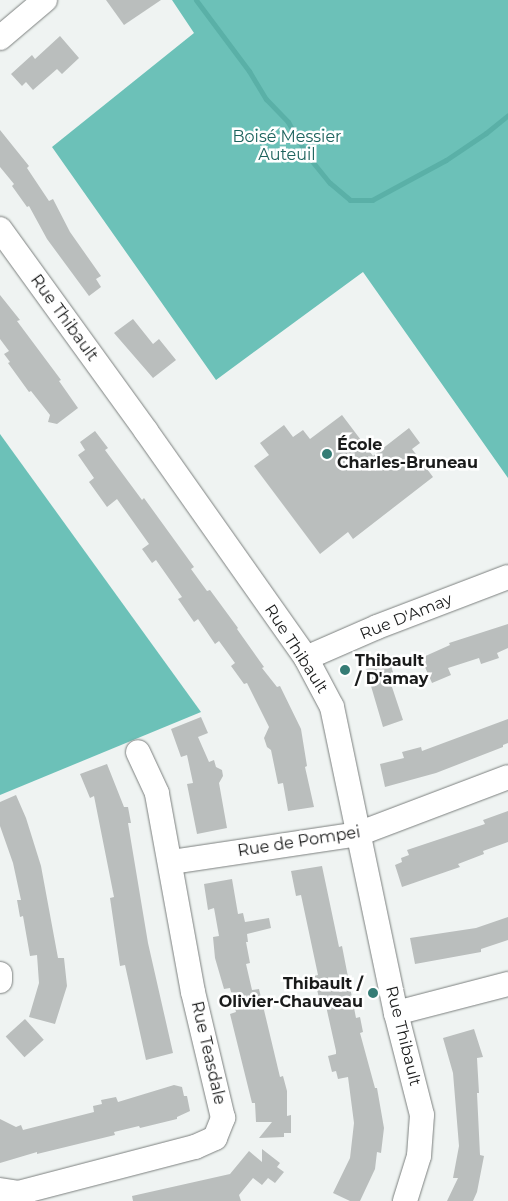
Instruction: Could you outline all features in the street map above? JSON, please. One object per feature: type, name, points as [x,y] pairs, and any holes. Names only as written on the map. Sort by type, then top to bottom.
[{"type":"street","points":[[0,38],[45,0]]},
{"type":"street","name":"Rue Thibault","points":[[0,229],[306,658],[332,707],[396,1013],[422,1115],[419,1156],[406,1201]]},
{"type":"street","name":"Rue D'Amay","points":[[306,658],[377,627],[508,577]]},
{"type":"street","name":"Rue Teasdale","points":[[0,1190],[18,1192],[195,1147],[216,1138],[223,1118],[193,992],[157,793],[138,752]]},
{"type":"street","name":"Rue de Pompei","points":[[170,862],[358,834],[508,777]]},
{"type":"street","points":[[0,974],[0,982]]},
{"type":"street","points":[[396,1013],[508,984]]},
{"type":"green space","name":"Boisé Messier Auteuil","points":[[172,0],[508,0],[508,478],[363,272],[216,380],[52,147],[194,33]]},
{"type":"green space","points":[[0,434],[201,712],[0,795]]},
{"type":"building","points":[[106,0],[161,0],[124,25]]},
{"type":"building","points":[[60,36],[79,58],[62,74],[57,69],[33,90],[26,82],[22,86],[11,74],[32,55],[35,59]]},
{"type":"building","points":[[0,130],[29,166],[27,168],[49,201],[53,199],[70,232],[101,276],[96,279],[101,287],[89,296],[47,239],[29,206],[27,207],[12,186],[14,184],[0,167]]},
{"type":"building","points":[[0,295],[20,320],[17,321],[61,380],[59,381],[78,408],[57,424],[48,422],[50,415],[31,391],[29,392],[8,363],[10,362],[4,354],[9,351],[0,339]]},
{"type":"building","points":[[133,319],[153,344],[159,339],[176,360],[153,378],[114,333]]},
{"type":"building","points":[[342,415],[373,456],[409,428],[420,443],[412,449],[433,477],[353,539],[348,532],[320,554],[254,466],[269,455],[260,443],[284,425],[293,437],[303,430],[310,439]]},
{"type":"building","points":[[95,431],[108,448],[105,450],[142,500],[144,498],[194,567],[191,569],[207,591],[210,590],[238,628],[264,667],[262,668],[277,687],[280,686],[301,729],[307,766],[305,767],[314,807],[288,811],[283,783],[278,784],[271,750],[267,747],[264,738],[269,727],[247,683],[244,684],[231,666],[235,663],[219,641],[215,644],[198,619],[194,622],[178,599],[182,597],[156,560],[152,563],[142,549],[149,544],[117,499],[107,507],[89,482],[94,478],[78,455],[85,450],[80,442]]},
{"type":"building","points":[[508,624],[508,648],[497,653],[499,658],[481,664],[479,658],[448,668],[451,675],[432,683],[421,658],[450,645],[449,643]]},
{"type":"building","points":[[390,662],[397,686],[392,687],[403,720],[383,727],[366,669]]},
{"type":"building","points":[[201,717],[208,733],[198,737],[209,762],[214,760],[216,767],[222,770],[223,776],[219,783],[227,828],[197,834],[187,784],[193,783],[187,755],[181,757],[171,729]]},
{"type":"building","points":[[508,719],[508,743],[503,745],[503,747],[436,773],[385,787],[380,764],[404,758],[402,752],[421,747],[422,751]]},
{"type":"building","points":[[107,764],[124,807],[128,807],[131,823],[128,823],[148,943],[173,1053],[146,1060],[125,965],[120,966],[110,898],[114,897],[94,796],[90,798],[80,774]]},
{"type":"building","points":[[16,795],[26,818],[41,866],[58,958],[64,958],[67,986],[55,1024],[29,1017],[39,983],[37,955],[30,956],[23,916],[20,917],[17,900],[21,900],[13,863],[0,826],[0,802]]},
{"type":"building","points":[[508,811],[508,842],[483,851],[484,854],[458,864],[460,867],[402,887],[395,865],[402,862],[401,858],[409,855],[407,850],[485,824],[483,820]]},
{"type":"building","points":[[322,866],[339,947],[342,946],[356,1018],[360,1017],[363,1032],[360,1033],[375,1088],[377,1088],[384,1128],[381,1153],[377,1152],[375,1169],[360,1201],[350,1201],[333,1193],[350,1158],[354,1123],[348,1077],[338,1079],[336,1071],[332,1072],[328,1056],[336,1054],[336,1051],[326,1006],[321,1007],[314,976],[318,975],[301,895],[296,896],[291,871]]},
{"type":"building","points":[[232,879],[238,914],[243,913],[245,922],[269,918],[271,928],[247,934],[248,942],[246,942],[250,963],[246,964],[252,990],[259,989],[280,1077],[283,1076],[287,1091],[287,1116],[291,1115],[291,1133],[284,1133],[284,1137],[259,1138],[272,1122],[256,1122],[255,1103],[252,1103],[230,1014],[236,1012],[230,988],[224,989],[215,958],[213,937],[219,936],[214,908],[208,910],[204,884]]},
{"type":"building","points":[[508,917],[508,940],[481,949],[481,952],[415,964],[410,938],[476,928]]},
{"type":"building","points":[[25,1019],[44,1040],[24,1057],[6,1036]]},
{"type":"building","points":[[474,1029],[483,1057],[477,1058],[479,1093],[477,1093],[480,1155],[484,1156],[477,1192],[473,1201],[447,1201],[458,1178],[453,1178],[459,1146],[453,1073],[443,1038]]},
{"type":"building","points":[[174,1085],[182,1087],[184,1096],[187,1096],[190,1111],[177,1117],[177,1119],[114,1132],[115,1135],[37,1154],[37,1152],[0,1163],[0,1119],[16,1127],[21,1125],[23,1130],[94,1112],[93,1106],[102,1104],[101,1100],[116,1097],[118,1102]]},
{"type":"building","points":[[262,1149],[280,1163],[277,1167],[284,1172],[275,1183],[268,1178],[262,1185],[253,1178],[239,1195],[241,1201],[133,1201],[132,1196],[230,1174],[249,1151],[262,1162]]},
{"type":"waterway","points":[[196,0],[249,71],[266,99],[288,122],[307,155],[330,183],[350,200],[372,200],[446,160],[486,133],[508,115]]},
{"type":"place","name":"École Charles-Bruneau","points":[[327,454]]},
{"type":"place","name":"Thibault / D'amay","points":[[345,670]]},
{"type":"place","name":"Thibault / Olivier-Chauveau","points":[[373,993]]}]
